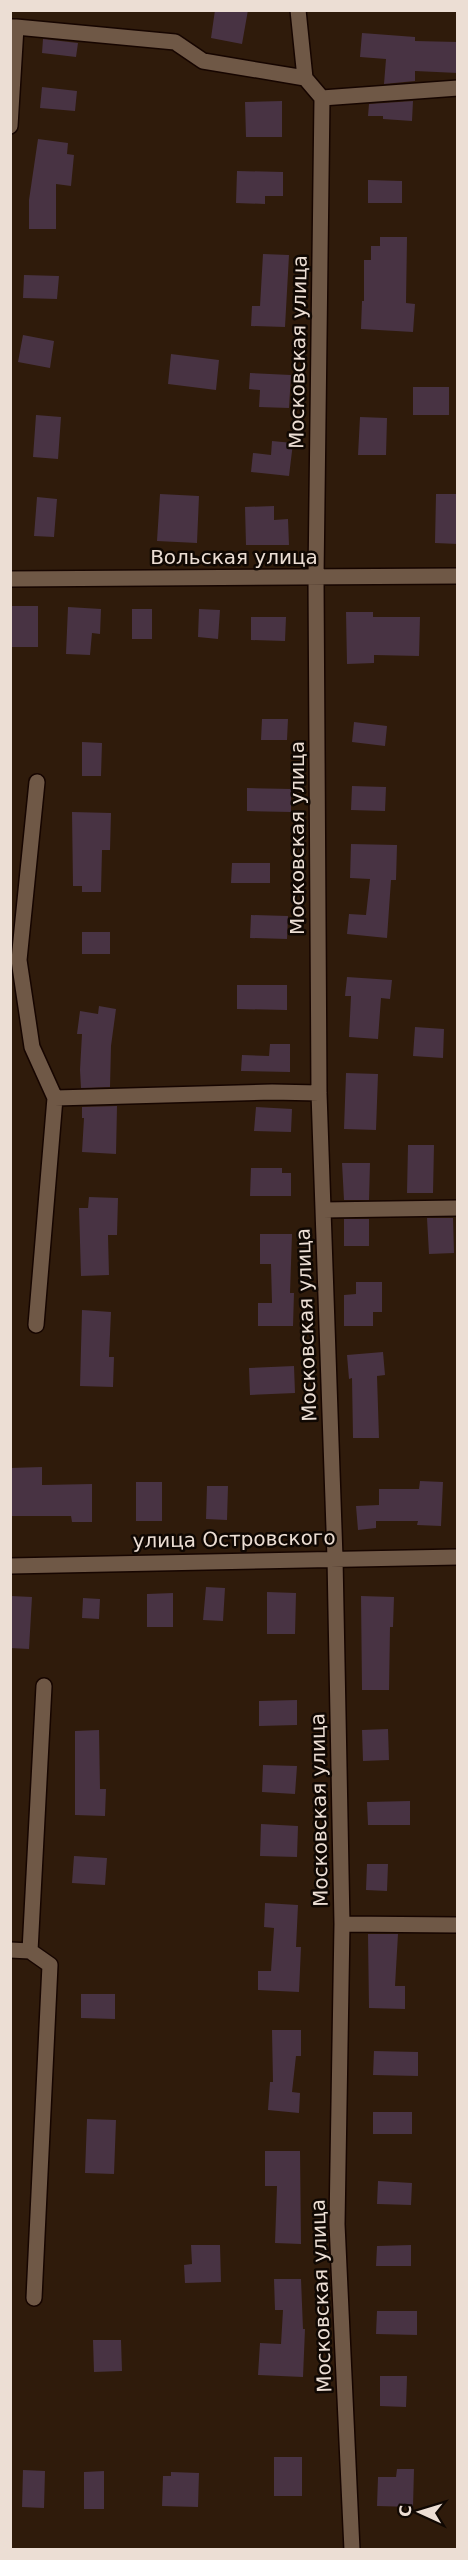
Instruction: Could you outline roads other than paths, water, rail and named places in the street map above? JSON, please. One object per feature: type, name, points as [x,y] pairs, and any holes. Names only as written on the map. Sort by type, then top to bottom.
[{"type":"street","points":[[298,10],[305,78],[322,98],[458,88]]},
{"type":"street","points":[[10,126],[13,27],[70,30],[175,42],[203,61],[305,78]]},
{"type":"street","name":"Московская улица","points":[[322,98],[316,578],[319,1093],[335,1558],[342,1924],[337,2224],[352,2550]]},
{"type":"street","name":"Вольская улица","points":[[10,579],[458,576]]},
{"type":"street","points":[[36,1325],[55,1098],[32,1047],[15,960],[37,782]]},
{"type":"street","points":[[55,1098],[272,1092],[319,1093]]},
{"type":"street","points":[[323,1210],[458,1208]]},
{"type":"street","name":"улица Островского","points":[[10,1566],[458,1557]]},
{"type":"street","points":[[30,1951],[44,1686]]},
{"type":"street","points":[[342,1924],[458,1925]]},
{"type":"street","points":[[10,1950],[30,1951],[50,1965],[34,2298]]}]
